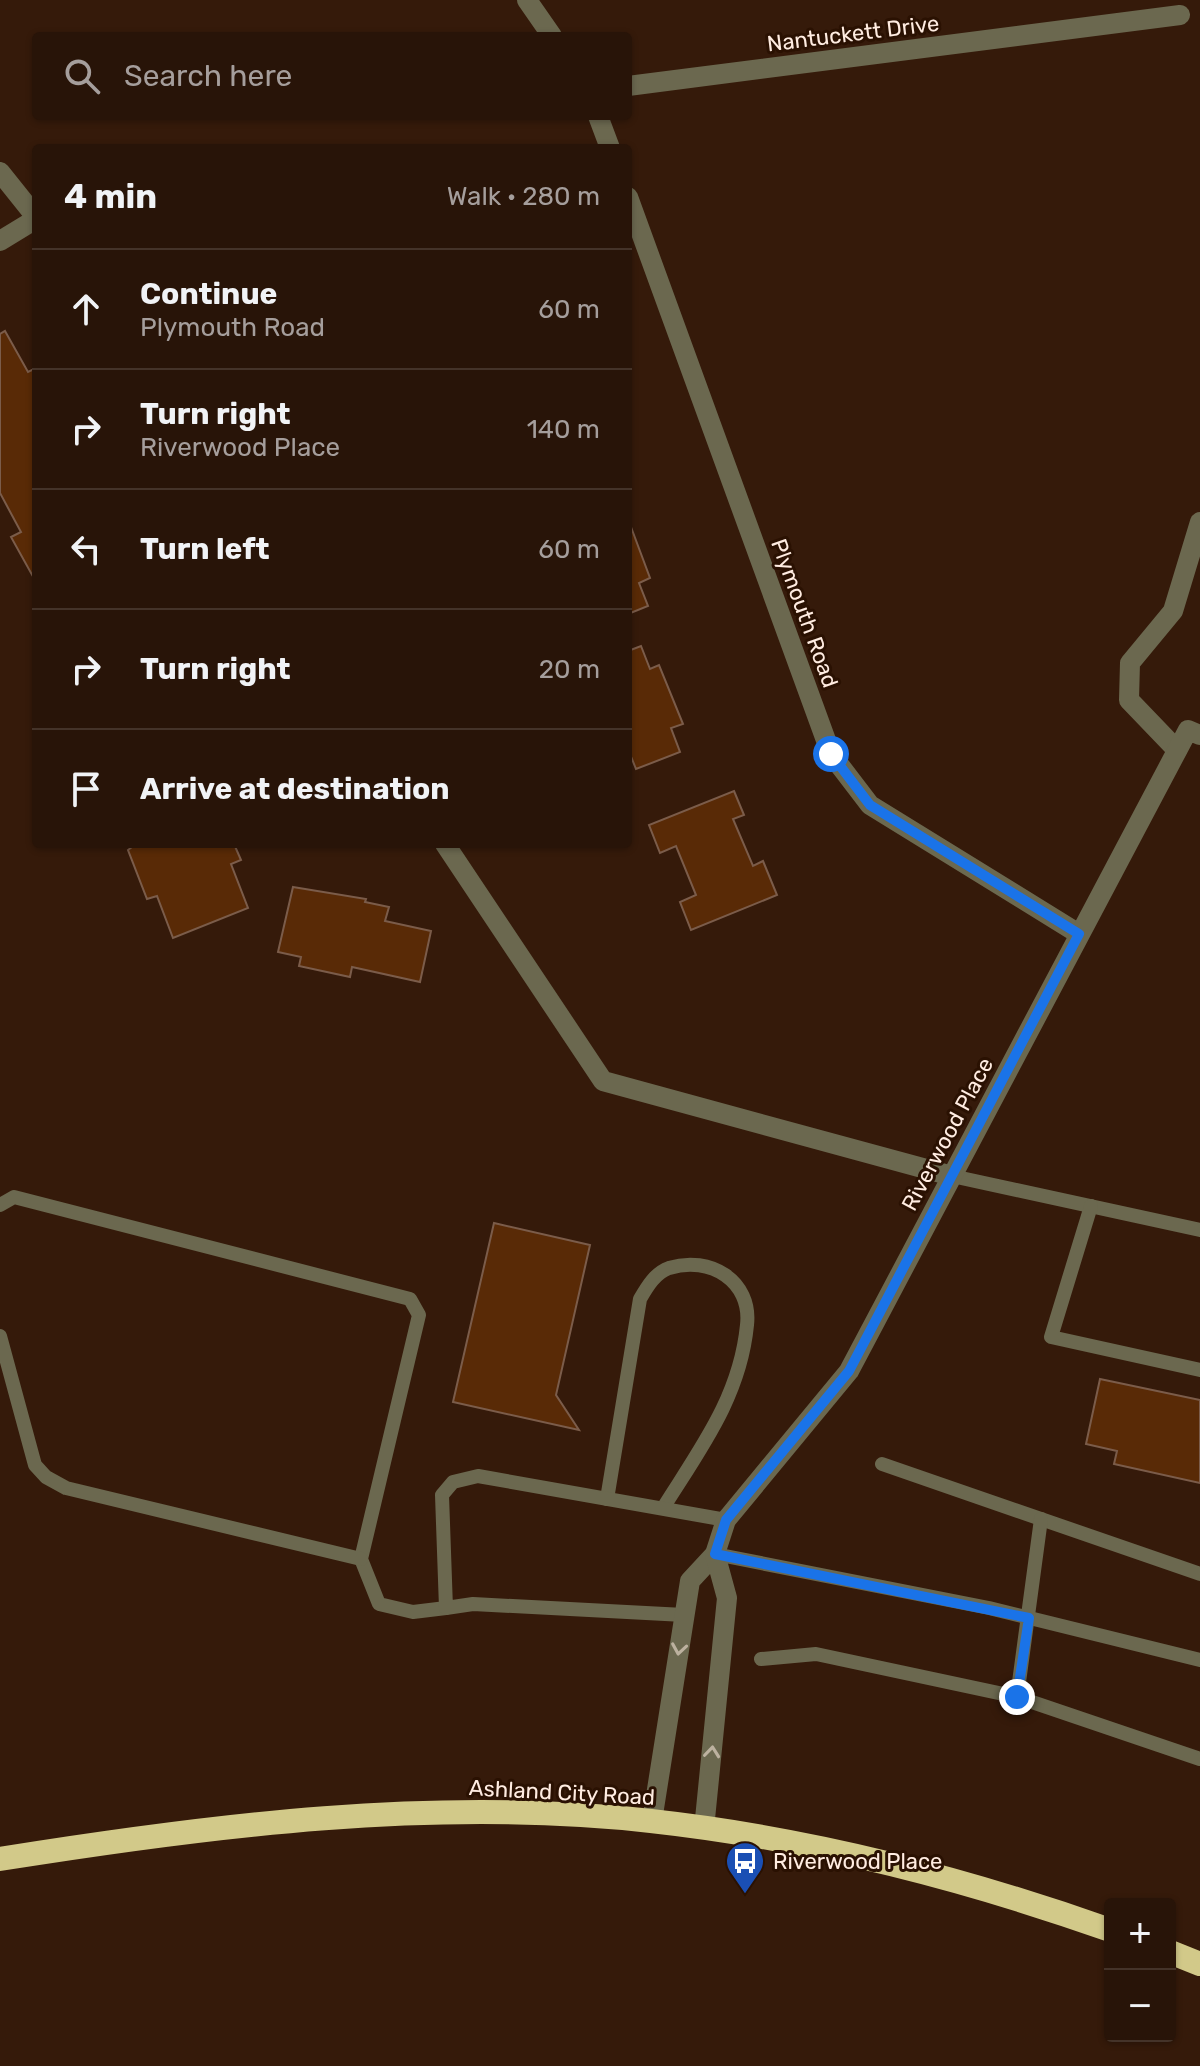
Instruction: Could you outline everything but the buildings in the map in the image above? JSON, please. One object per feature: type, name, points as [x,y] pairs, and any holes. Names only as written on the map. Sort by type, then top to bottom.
[{"type":"highway","name":"Ashland City Road","points":[[0,1859],[110,1841],[344,1817],[520,1813],[652,1821],[893,1866],[1028,1901],[1104,1928]]},
{"type":"highway","points":[[1176,1954],[1200,1964]]},
{"type":"street","points":[[527,0],[549,32]]},
{"type":"street","name":"Nantuckett Drive","points":[[632,85],[1180,15]]},
{"type":"street","points":[[600,120],[608,144]]},
{"type":"street","points":[[0,172],[32,213]]},
{"type":"street","name":"Plymouth Road","points":[[632,208],[831,754],[870,805],[1079,934]]},
{"type":"street","points":[[0,241],[32,221]]},
{"type":"street","points":[[1177,750],[1129,700],[1130,663],[1173,611],[1200,522]]},
{"type":"street","name":"Riverwood Place","points":[[652,1821],[690,1581],[715,1554],[726,1520],[849,1371],[1188,730],[1200,735]]},
{"type":"street","points":[[448,848],[603,1081],[952,1176]]},
{"type":"street","points":[[704,1829],[727,1598],[715,1554]]},
{"type":"lane","points":[[952,1176],[1200,1230]]},
{"type":"lane","points":[[0,1205],[14,1197],[410,1299],[419,1315],[361,1559],[379,1604],[413,1612],[473,1604],[684,1615]]},
{"type":"lane","points":[[1091,1206],[1051,1337],[1200,1370]]},
{"type":"lane","points":[[607,1499],[640,1299],[650,1281],[667,1268],[686,1266],[723,1271],[740,1286],[747,1306],[747,1326],[728,1405],[663,1508]]},
{"type":"lane","points":[[0,1336],[35,1465],[46,1477],[66,1488],[361,1559]]},
{"type":"lane","points":[[882,1464],[1200,1574]]},
{"type":"lane","points":[[446,1608],[442,1495],[453,1482],[478,1476],[726,1520]]},
{"type":"lane","points":[[1017,1697],[1041,1519]]},
{"type":"lane","points":[[715,1554],[1029,1618],[1200,1660]]},
{"type":"lane","points":[[761,1659],[816,1654],[1017,1697],[1200,1759]]},
{"type":"place","name":"Riverwood Place","points":[[745,1895]]},
{"type":"route","points":[[831,754],[870,805],[1079,934],[849,1371],[726,1520],[715,1554],[1029,1618],[1017,1697]]}]
